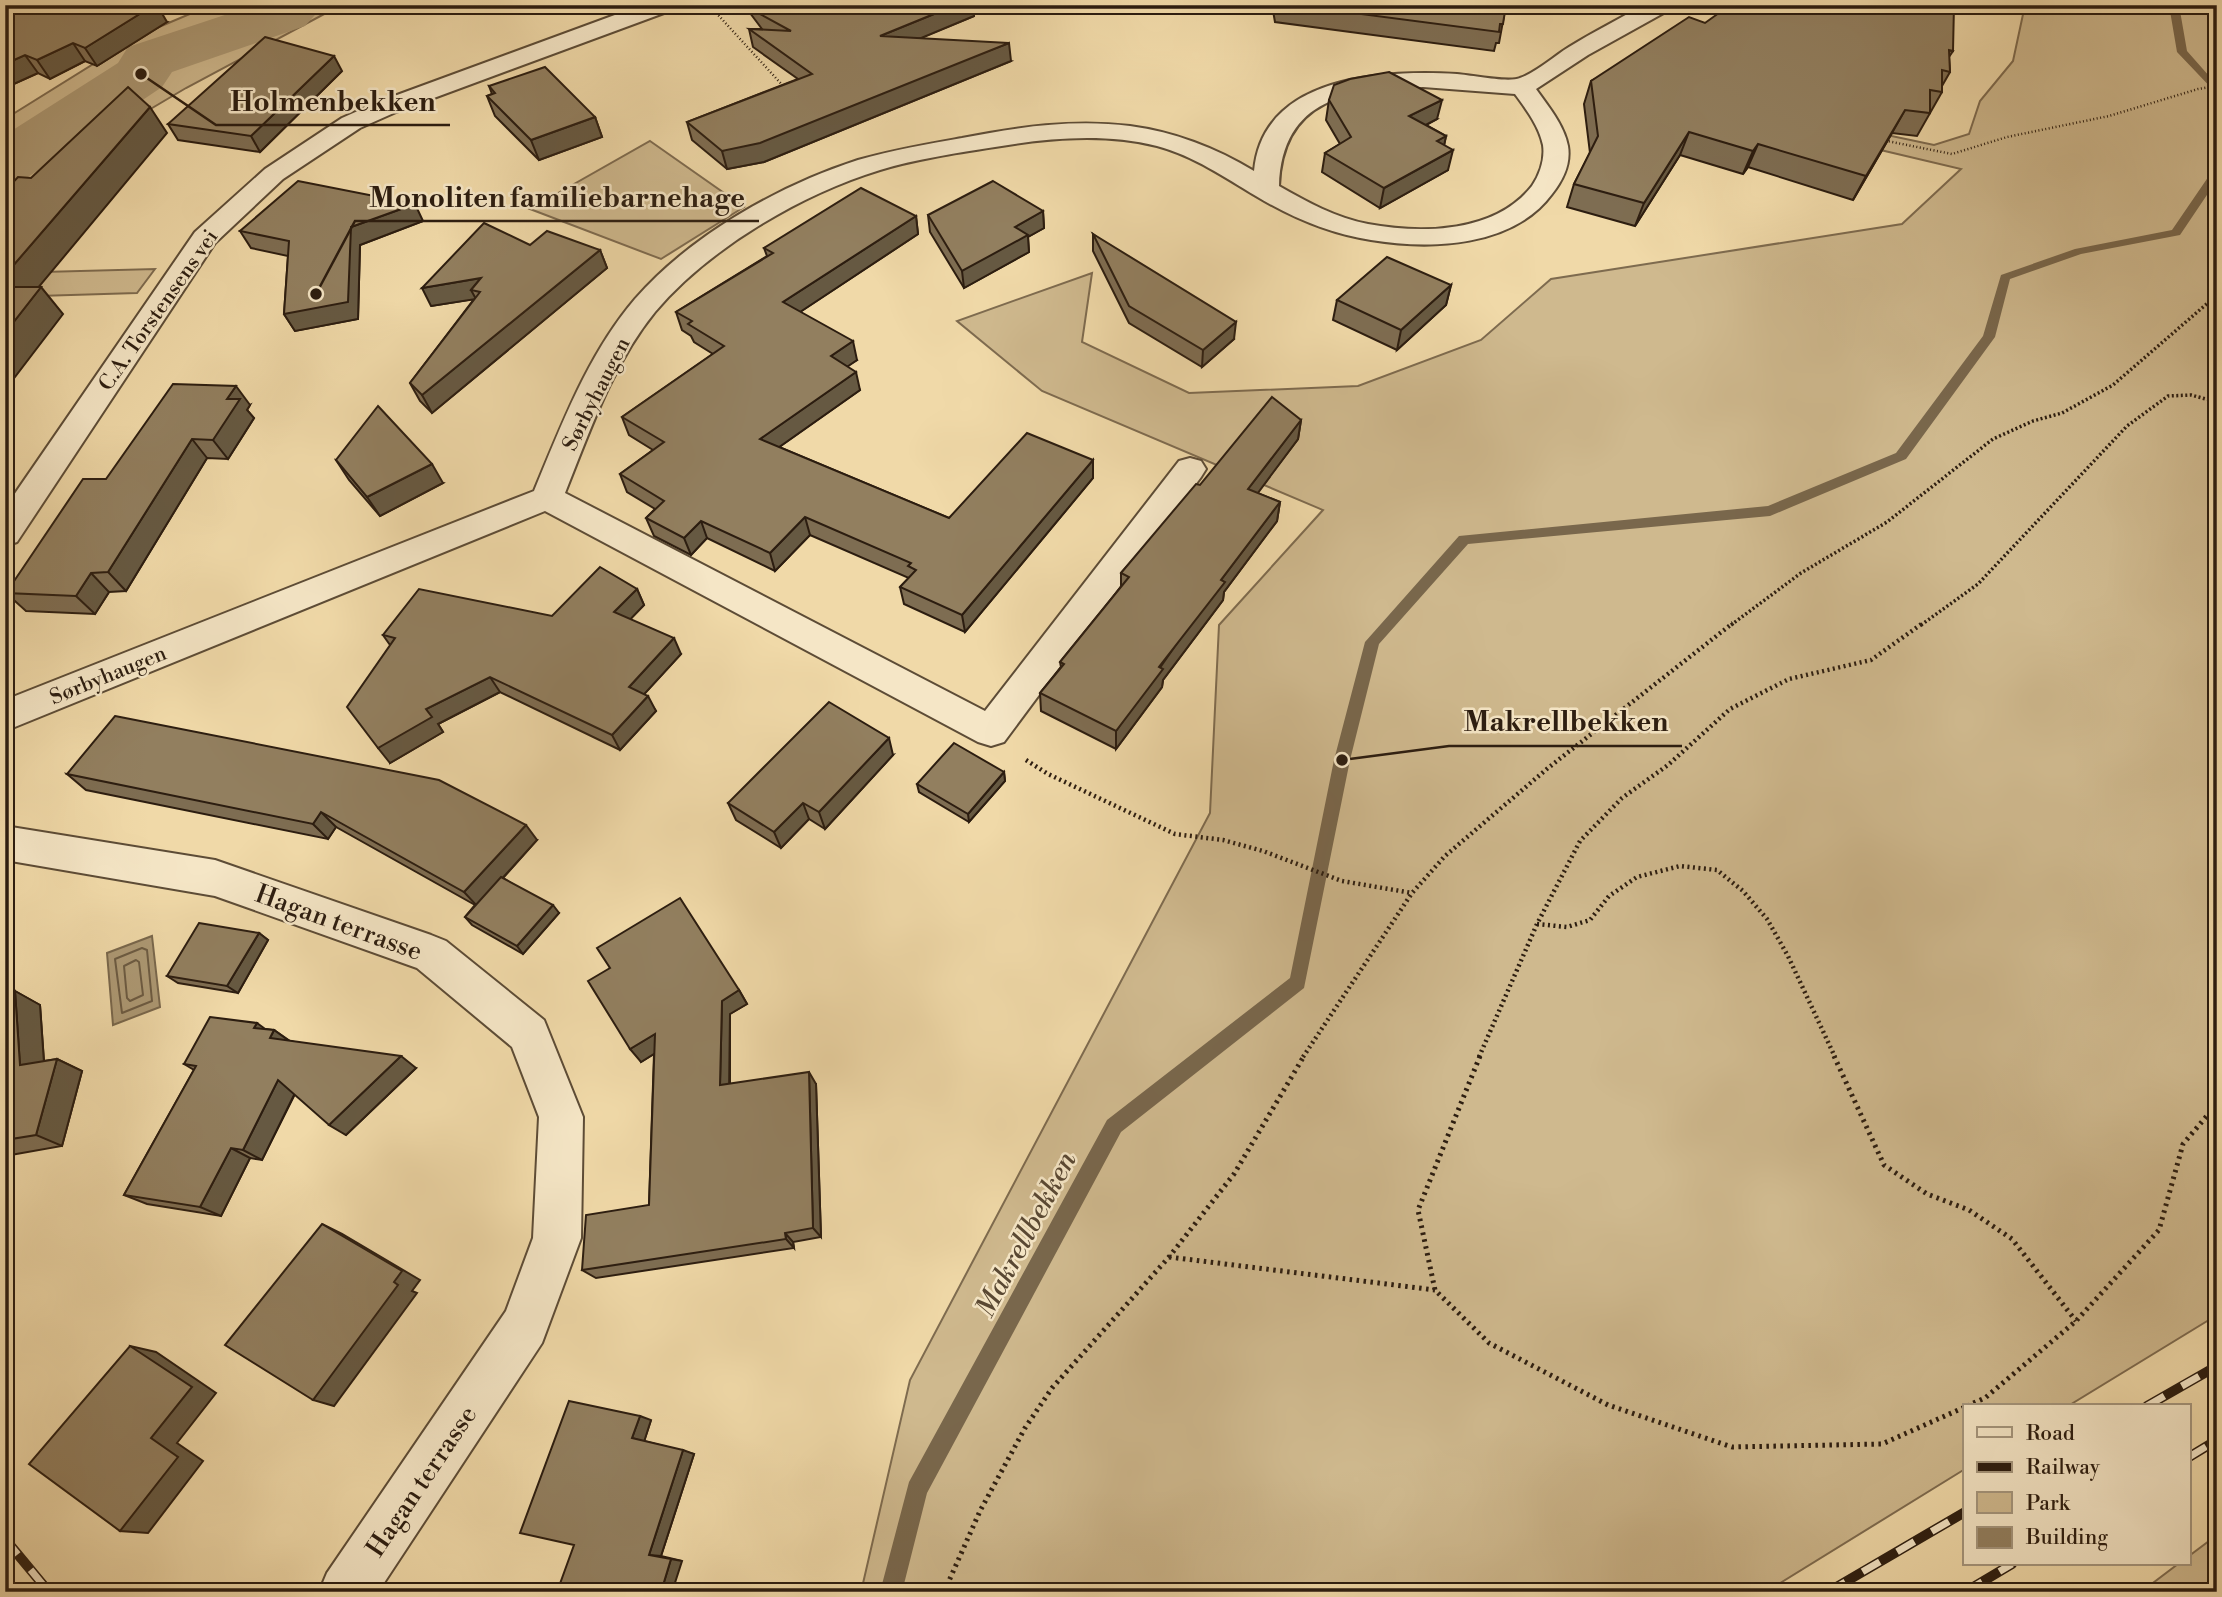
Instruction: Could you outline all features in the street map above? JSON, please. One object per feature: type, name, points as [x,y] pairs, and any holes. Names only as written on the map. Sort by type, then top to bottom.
[{"type":"street","name":"C.A. Torstensens vei","points":[[5,534],[205,238],[274,174],[328,137],[387,107],[664,5]]},
{"type":"street","points":[[1266,191],[1268,156],[1275,138],[1303,106],[1337,90],[1367,82],[1424,79],[1523,87],[1580,50],[1661,5]]},
{"type":"street","name":"Sørbyhaugen","points":[[5,716],[547,498],[610,356],[646,304],[719,243],[758,217],[820,185],[867,166],[959,145],[1042,133],[1123,131],[1164,139],[1203,153],[1310,216],[1338,227],[1396,236],[1432,235],[1475,229],[1514,218],[1540,195],[1555,167],[1555,145],[1546,122],[1523,87]]},
{"type":"street","points":[[547,498],[991,731],[1190,469]]},
{"type":"street","name":"Hagan terrasse","points":[[5,843],[215,878],[431,954],[529,1034],[561,1117],[557,1238],[525,1326],[346,1592]]},
{"type":"path","points":[[709,5],[792,94]]},
{"type":"path","points":[[1880,140],[1952,154],[2062,124],[2109,116],[2198,89],[2217,86]]},
{"type":"path","points":[[944,1592],[980,1511],[1025,1428],[1052,1388],[1169,1257],[1234,1174],[1305,1054],[1412,892],[1445,856],[1548,768],[1742,615],[1801,573],[1887,522],[1993,439],[2033,421],[2062,413],[2113,385],[2217,295]]},
{"type":"path","points":[[1963,1408],[1882,1444],[1732,1447],[1608,1405],[1489,1343],[1435,1290],[1418,1210],[1467,1086],[1537,924],[1580,841],[1622,798],[1668,765],[1730,709],[1789,679],[1871,660],[1978,584],[2127,426],[2168,396],[2191,396],[2217,402]]},
{"type":"path","points":[[991,731],[1005,747],[1048,774],[1175,834],[1223,840],[1263,850],[1342,881],[1412,892]]},
{"type":"path","points":[[1537,924],[1567,927],[1590,920],[1609,896],[1637,877],[1680,866],[1717,870],[1743,891],[1768,919],[1788,956],[1884,1165],[1927,1194],[1969,1210],[2012,1239],[2076,1321]]},
{"type":"path","points":[[1972,1404],[1985,1398],[2076,1321],[2159,1230],[2183,1143],[2217,1104]]},
{"type":"path","points":[[1169,1257],[1435,1290]]},
{"type":"green space","points":[[211,5],[341,5],[186,88],[5,195],[5,119],[140,35]]},
{"type":"green space","points":[[2025,5],[2217,5],[2217,1315],[2071,1404],[1963,1404],[1963,1470],[1777,1585],[1756,1592],[861,1592],[910,1380],[1210,813],[1219,625],[1323,510],[1042,391],[957,321],[1092,273],[1082,342],[1189,393],[1358,386],[1481,340],[1551,279],[1902,224],[1961,169],[1851,143],[1830,123],[1934,145],[1969,134],[1980,101],[2013,61]]},
{"type":"green space","points":[[650,141],[744,207],[661,259],[530,209]]},
{"type":"green space","points":[[155,269],[137,293],[5,297],[5,273]]},
{"type":"green space","points":[[2217,1535],[2217,1592],[2141,1592],[2175,1566],[2190,1566],[2190,1555]]},
{"type":"water","points":[[152,936],[160,1007],[113,1025],[107,953]]},
{"type":"building","points":[[154,5],[85,48],[73,43],[37,60],[25,55],[5,64],[5,7]]},
{"type":"building","points":[[754,5],[956,5],[880,36],[1009,43],[760,143],[722,151],[687,122],[812,74],[749,29],[791,31],[760,14]]},
{"type":"building","points":[[1292,5],[1506,5],[1499,32]]},
{"type":"building","points":[[1730,5],[1954,5],[1953,51],[1949,50],[1950,72],[1942,70],[1942,92],[1930,90],[1930,113],[1905,110],[1866,176],[1758,144],[1753,151],[1689,132],[1644,203],[1574,184],[1598,136],[1591,81],[1689,17],[1705,23]]},
{"type":"building","points":[[265,37],[334,56],[251,136],[168,124]]},
{"type":"building","points":[[545,67],[595,117],[531,140],[487,96],[495,93],[489,86]]},
{"type":"building","points":[[1389,72],[1442,100],[1409,116],[1446,136],[1437,141],[1453,150],[1384,188],[1325,153],[1351,137],[1329,100],[1334,85],[1350,79]]},
{"type":"building","points":[[128,87],[150,107],[5,275],[5,191],[18,177],[31,178]]},
{"type":"building","points":[[298,181],[415,204],[351,227],[348,302],[284,314],[289,241],[240,231]]},
{"type":"building","points":[[993,181],[1043,211],[1015,227],[1028,235],[962,271],[928,215]]},
{"type":"building","points":[[861,188],[916,216],[783,302],[853,341],[831,356],[856,372],[760,439],[949,518],[1027,433],[1093,460],[962,615],[900,587],[916,570],[908,566],[911,563],[805,517],[770,553],[701,521],[684,538],[646,518],[664,501],[620,474],[664,442],[622,417],[724,346],[688,324],[692,321],[676,312],[773,253],[764,248]]},
{"type":"building","points":[[484,223],[530,245],[547,231],[600,250],[422,395],[410,383],[480,292],[471,290],[481,278],[422,288]]},
{"type":"building","points":[[1093,234],[1236,322],[1203,350],[1129,306]]},
{"type":"building","points":[[1387,257],[1451,285],[1401,330],[1337,300]]},
{"type":"building","points":[[5,287],[41,287],[5,333]]},
{"type":"building","points":[[173,384],[236,386],[227,399],[240,399],[213,440],[192,439],[108,572],[91,573],[76,596],[6,593],[83,479],[106,479]]},
{"type":"building","points":[[1272,397],[1301,420],[1248,489],[1280,502],[1221,580],[1225,582],[1159,667],[1163,669],[1116,731],[1040,693],[1064,664],[1060,662],[1129,577],[1121,573],[1196,484],[1200,485]]},
{"type":"building","points":[[378,406],[432,464],[367,497],[336,460]]},
{"type":"building","points":[[600,567],[637,589],[614,612],[674,638],[629,687],[648,696],[612,735],[490,677],[426,709],[432,717],[378,748],[347,707],[395,638],[383,635],[419,589],[552,616]]},
{"type":"building","points":[[829,702],[889,738],[819,812],[803,803],[774,832],[728,803]]},
{"type":"building","points":[[115,716],[439,780],[526,825],[464,892],[321,812],[313,824],[67,774]]},
{"type":"building","points":[[954,743],[1004,772],[968,814],[917,784]]},
{"type":"building","points":[[501,877],[553,905],[517,946],[465,917]]},
{"type":"building","points":[[680,898],[739,990],[722,1001],[720,1085],[809,1072],[813,1228],[785,1233],[786,1239],[582,1270],[586,1215],[649,1205],[655,1034],[630,1049],[588,981],[610,968],[597,948]]},
{"type":"building","points":[[199,923],[259,933],[227,986],[167,976]]},
{"type":"building","points":[[15,991],[20,1065],[57,1059],[36,1135],[5,1140],[5,995]]},
{"type":"building","points":[[210,1017],[257,1023],[254,1028],[274,1030],[270,1038],[401,1056],[329,1125],[278,1080],[243,1150],[231,1148],[200,1207],[124,1195],[196,1066],[184,1064]]},
{"type":"building","points":[[322,1224],[402,1271],[394,1282],[398,1285],[313,1400],[225,1345]]},
{"type":"building","points":[[130,1346],[192,1387],[151,1438],[178,1457],[120,1531],[29,1464]]},
{"type":"building","points":[[569,1401],[640,1416],[632,1438],[683,1450],[649,1555],[671,1559],[661,1592],[557,1592],[574,1545],[520,1533]]},
{"type":"waterway","points":[[5,163],[141,74],[149,60],[285,14],[296,5]]},
{"type":"waterway","name":"Makrellbekken","points":[[2174,5],[2182,52],[2217,91]]},
{"type":"waterway","name":"Makrellbekken","points":[[891,1592],[917,1490],[1114,1126],[1298,982],[1342,760],[1372,642],[1464,539],[1770,511],[1901,456],[1989,337],[2005,277],[2079,251],[2176,233],[2217,172]]},
{"type":"railway","points":[[2150,1404],[2217,1366]]},
{"type":"railway","points":[[2190,1456],[2217,1440]]},
{"type":"railway","points":[[1828,1592],[1963,1513]]},
{"type":"railway","points":[[5,1539],[49,1592]]},
{"type":"railway","points":[[1965,1592],[2009,1566]]},
{"type":"place","name":"Holmenbekken","points":[[141,74]]},
{"type":"place","name":"Monoliten familiebarnehage","points":[[316,294]]},
{"type":"place","name":"Makrellbekken","points":[[1342,760]]}]
